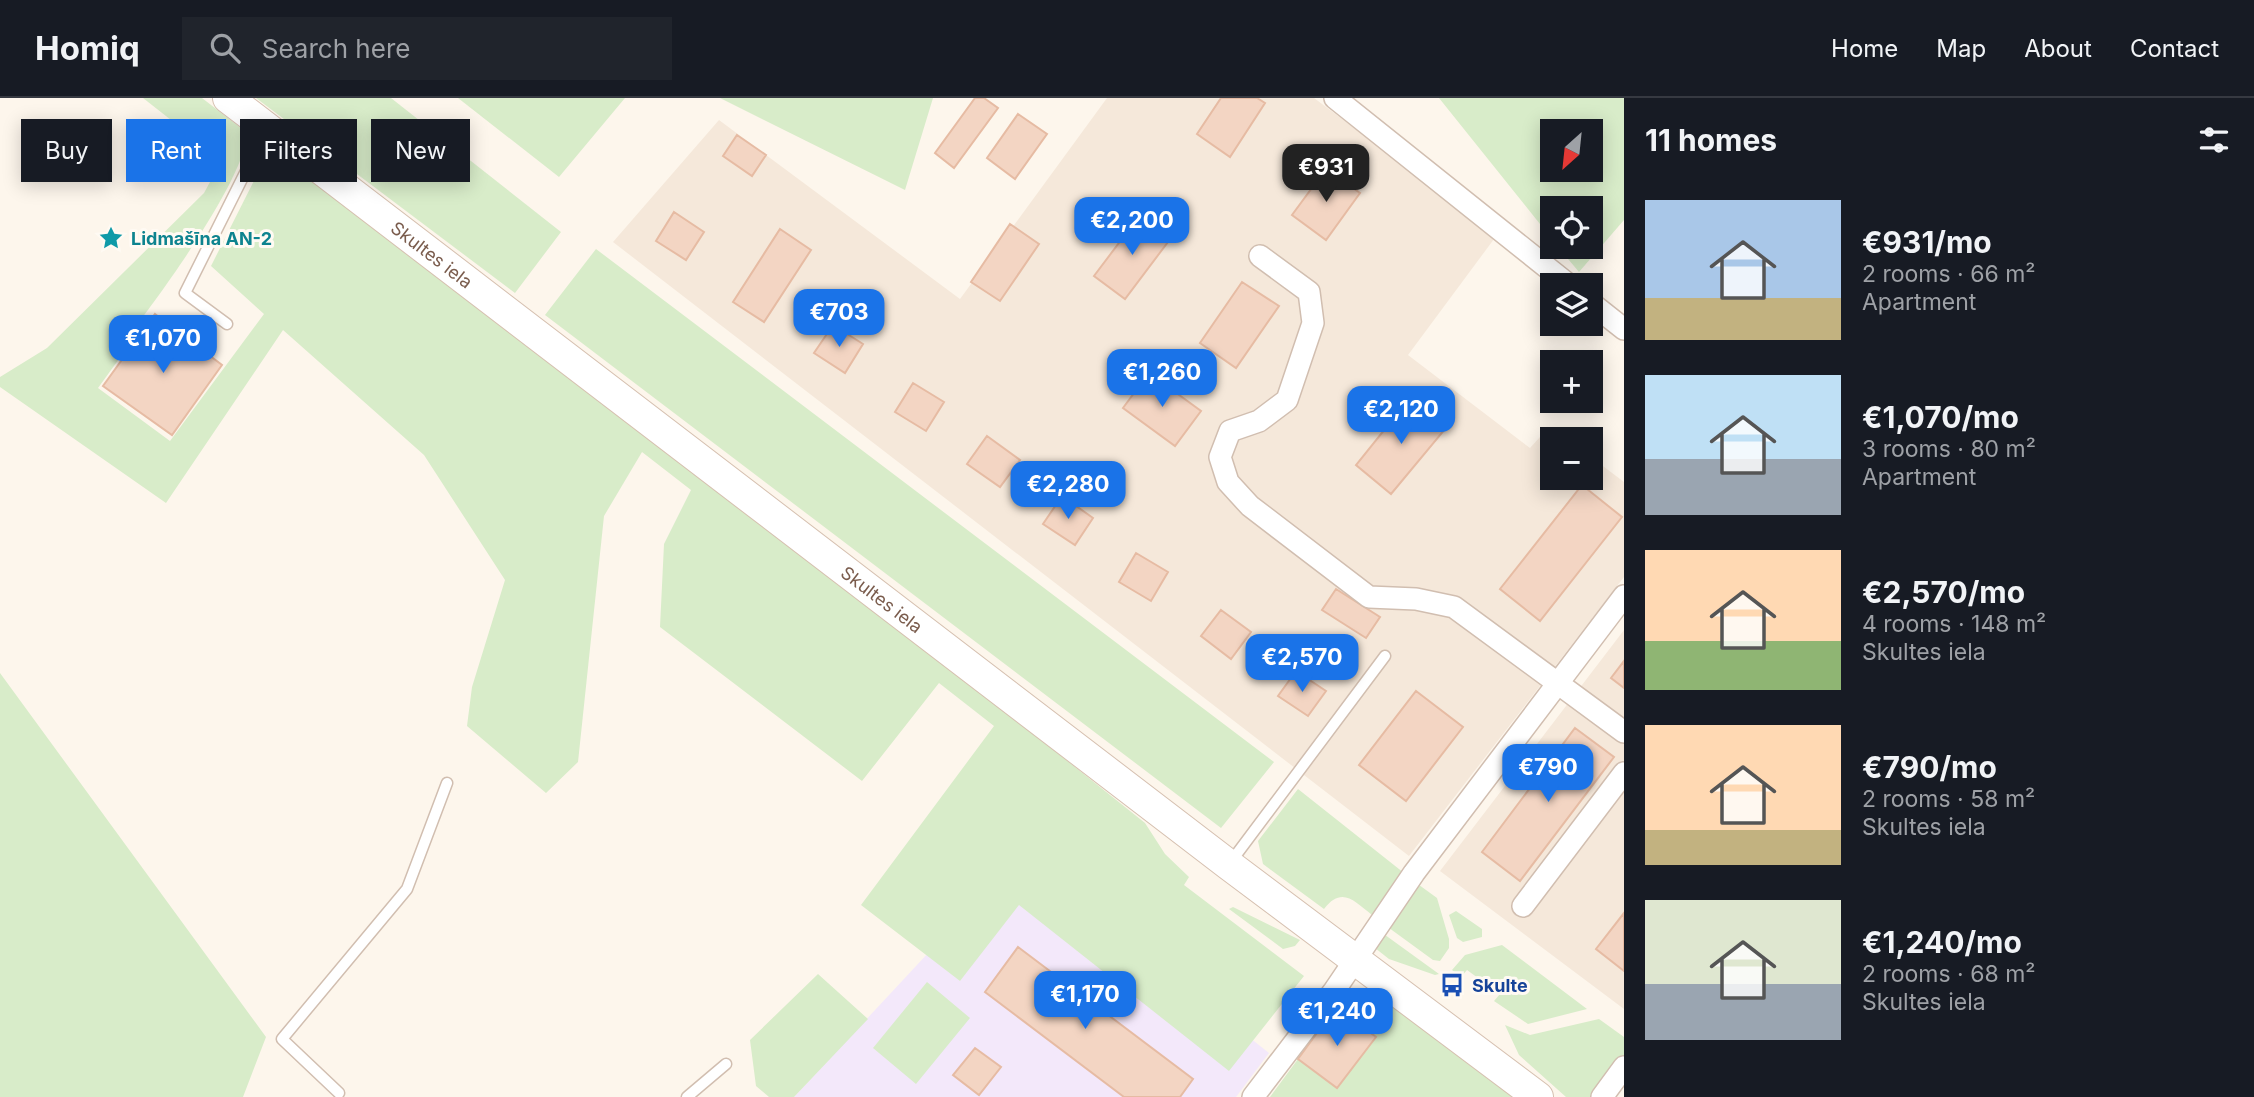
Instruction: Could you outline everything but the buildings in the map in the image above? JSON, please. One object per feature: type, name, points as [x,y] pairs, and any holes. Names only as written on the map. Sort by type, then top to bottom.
[{"type":"main road","name":"Skultes iela","points":[[228,98],[255,119]]},
{"type":"main road","name":"Skultes iela","points":[[337,182],[1229,865],[1538,1097]]},
{"type":"street","points":[[1335,98],[1554,273]]},
{"type":"street","points":[[1260,257],[1309,292],[1313,323],[1287,400],[1259,421],[1230,431],[1220,457],[1228,482],[1250,506],[1369,597],[1416,599],[1454,607],[1624,732]]},
{"type":"street","points":[[1603,312],[1624,329]]},
{"type":"street","points":[[1253,1097],[1356,959],[1414,873],[1624,596]]},
{"type":"street","points":[[1523,906],[1624,773]]},
{"type":"street","points":[[1602,1097],[1624,1067]]},
{"type":"lane","points":[[227,324],[185,293],[240,182]]},
{"type":"lane","points":[[1229,865],[1385,656]]},
{"type":"lane","points":[[339,1093],[282,1039],[407,889],[447,783]]},
{"type":"lane","points":[[687,1097],[726,1064]]},
{"type":"shaded area","points":[[1107,98],[1314,98],[1497,235],[1408,355],[1530,448],[1540,437],[1540,490],[1603,490],[1603,466],[1624,482],[1624,577],[1409,856],[613,242],[719,120],[960,299]]},
{"type":"shaded area","points":[[1624,630],[1624,1009],[1440,871]]},
{"type":"shaded area","points":[[1010,848],[1269,1053],[1236,1097],[794,1097],[930,951]]},
{"type":"green space","points":[[143,98],[202,98],[240,127],[240,161],[203,230],[136,326],[140,330],[98,388],[170,441],[264,314],[211,266],[253,182],[316,182],[885,615],[1145,823],[1165,854],[1189,877],[1184,885],[1304,976],[1229,1071],[1019,905],[960,981],[861,905],[994,726],[939,683],[862,781],[660,627],[664,544],[691,490],[642,452],[604,516],[578,762],[546,793],[467,726],[472,687],[505,580],[424,455],[283,330],[166,503],[0,387],[0,377],[47,348],[204,193],[210,182],[226,182],[226,119],[170,119]]},
{"type":"green space","points":[[256,98],[391,98],[418,119],[371,119],[371,182],[470,182],[470,160],[561,232],[515,293],[357,174],[357,119],[284,119]]},
{"type":"green space","points":[[458,98],[625,98],[559,177]]},
{"type":"green space","points":[[720,98],[933,98],[905,190]]},
{"type":"green space","points":[[1439,98],[1624,98],[1624,220],[1603,244],[1603,196],[1540,196],[1540,224]]},
{"type":"green space","points":[[596,249],[1274,762],[1221,828],[545,315]]},
{"type":"green space","points":[[1568,259],[1590,259],[1579,272]]},
{"type":"green space","points":[[0,673],[266,1037],[243,1097],[0,1097]]},
{"type":"green space","points":[[1298,789],[1404,873],[1372,915],[1354,901],[1342,897],[1330,902],[1324,909],[1263,864],[1258,841]]},
{"type":"green space","points":[[1415,882],[1437,898],[1449,939],[1449,948],[1440,961],[1433,960],[1385,925]]},
{"type":"green space","points":[[1233,907],[1300,940],[1295,946],[1283,949],[1229,909]]},
{"type":"green space","points":[[1456,911],[1482,929],[1482,937],[1463,942],[1457,938],[1449,915]]},
{"type":"green space","points":[[1381,932],[1439,974],[1435,975],[1389,959],[1375,948]]},
{"type":"green space","points":[[1502,945],[1587,1009],[1528,1024],[1494,1001],[1500,994],[1467,970],[1461,977],[1452,970],[1465,955]]},
{"type":"green space","points":[[818,974],[868,1019],[794,1097],[769,1097],[756,1086],[750,1040]]},
{"type":"green space","points":[[927,982],[970,1018],[916,1084],[873,1048]]},
{"type":"green space","points":[[1365,989],[1381,995],[1515,1097],[1270,1097],[1298,1059],[1337,1088],[1376,1037],[1336,1007],[1344,998]]},
{"type":"green space","points":[[1599,1019],[1624,1037],[1624,1057],[1594,1097],[1566,1097],[1519,1055],[1505,1025],[1530,1035]]},
{"type":"place","name":"Lidmašīna AN-2","points":[[111,238]]},
{"type":"place","name":"Skulte","points":[[1452,985]]}]
